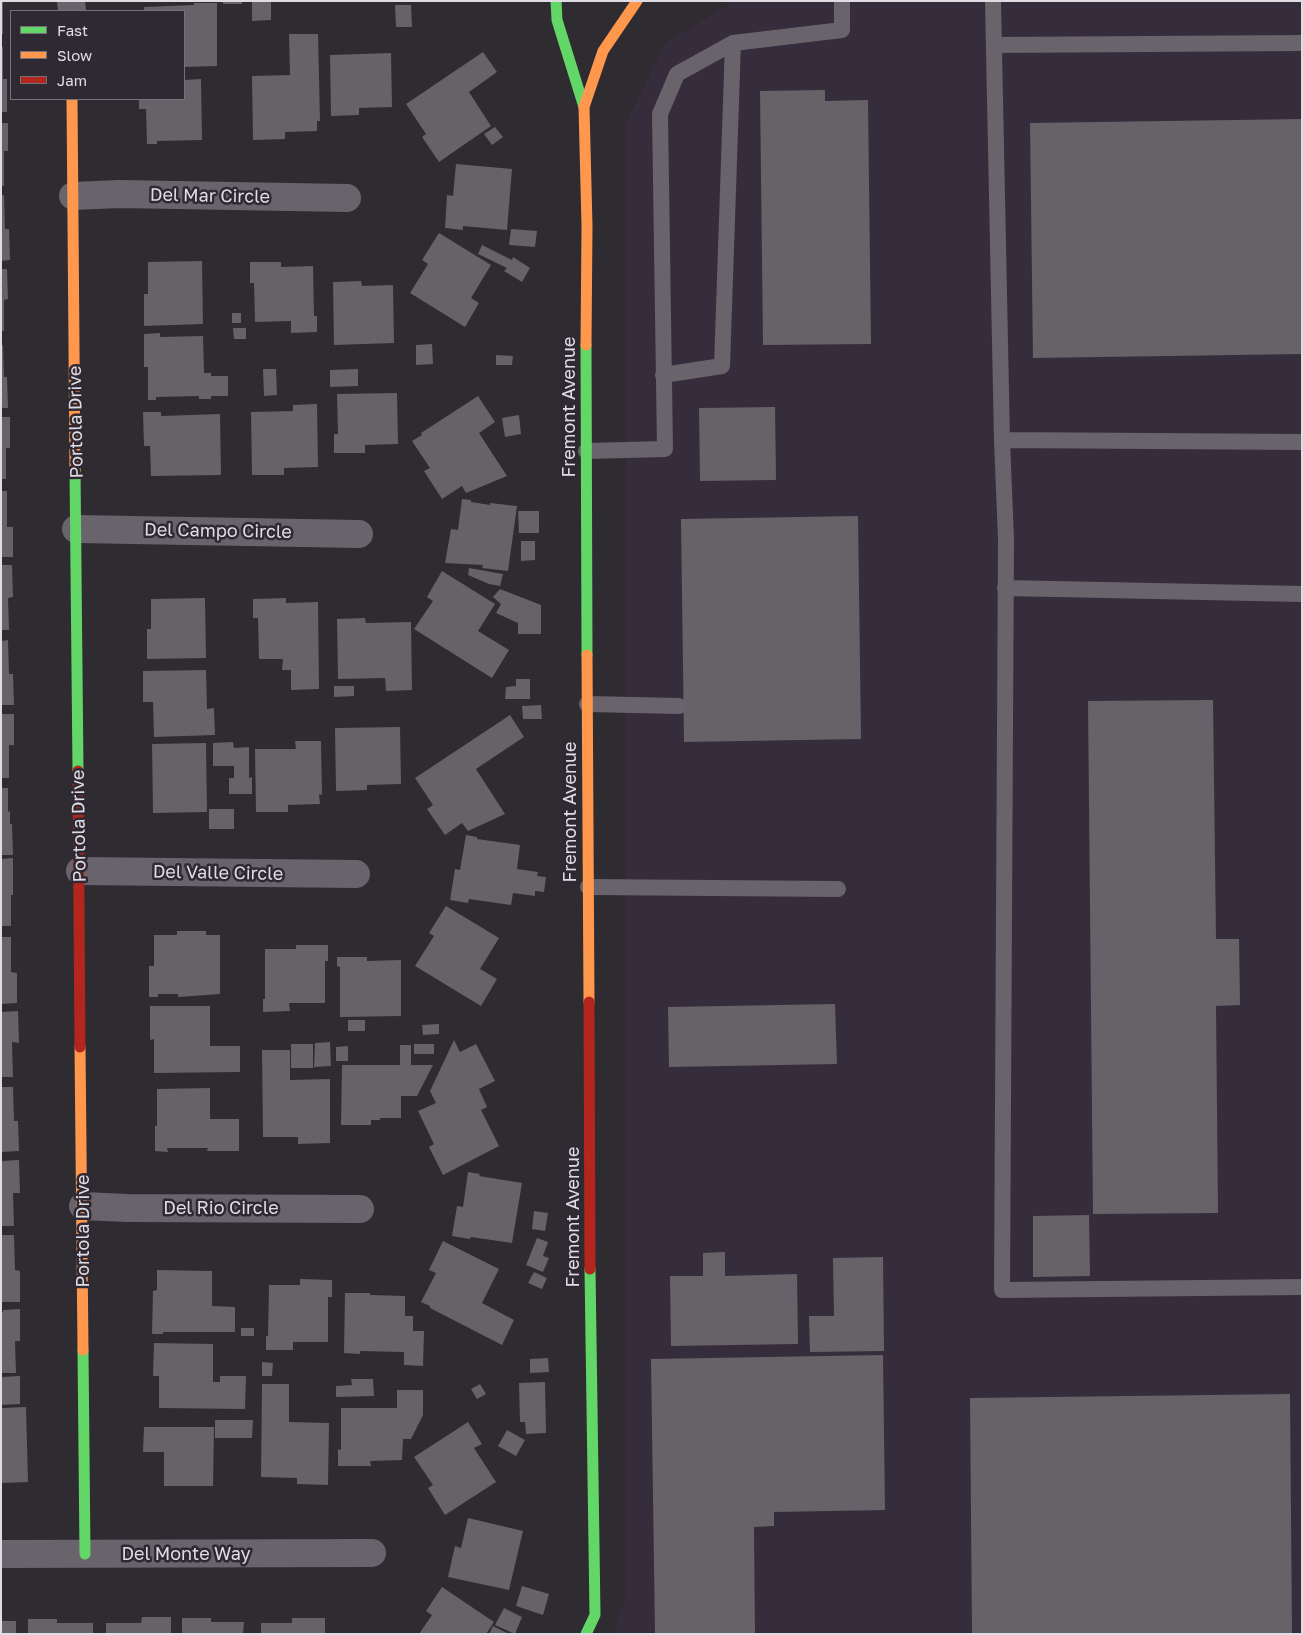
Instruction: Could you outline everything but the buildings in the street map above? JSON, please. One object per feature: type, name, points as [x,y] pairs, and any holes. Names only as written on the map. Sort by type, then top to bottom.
[{"type":"street","points":[[556,1],[557,20],[584,107]]},
{"type":"street","name":"Fremont Avenue","points":[[586,1634],[595,1615],[590,1240],[586,451],[587,226],[584,107],[603,51],[637,1]]},
{"type":"street","name":"Portola Drive","points":[[72,100],[85,1554]]},
{"type":"street","name":"Del Mar Circle","points":[[73,196],[119,194],[347,198]]},
{"type":"street","name":"Del Campo Circle","points":[[76,530],[359,534]]},
{"type":"street","name":"Del Valle Circle","points":[[80,871],[356,874]]},
{"type":"street","name":"Del Rio Circle","points":[[83,1206],[360,1209]]},
{"type":"street","name":"Del Monte Way","points":[[1,1554],[372,1553]]},
{"type":"lane","points":[[586,451],[665,449],[660,114],[677,74],[733,43],[842,30],[842,1]]},
{"type":"lane","points":[[993,1],[1006,588],[1002,1290],[1302,1287]]},
{"type":"lane","points":[[663,375],[722,366],[733,43]]},
{"type":"lane","points":[[994,45],[1302,43]]},
{"type":"lane","points":[[1002,440],[1302,442]]},
{"type":"lane","points":[[1006,588],[1302,594]]},
{"type":"lane","points":[[587,704],[679,706]]},
{"type":"lane","points":[[588,887],[838,889]]},
{"type":"shaded area","points":[[734,1],[1302,1],[1302,1634],[614,1634],[625,1597],[626,123],[665,43]]},
{"type":"traffic: fast","points":[[556,1],[557,20],[584,107]]},
{"type":"traffic: fast","points":[[586,345],[587,655]]},
{"type":"traffic: fast","points":[[75,470],[78,771]]},
{"type":"traffic: fast","points":[[586,1634],[595,1615],[590,1269]]},
{"type":"traffic: fast","points":[[83,1350],[85,1554]]},
{"type":"traffic: slow","points":[[586,345],[587,226],[584,107],[603,51],[637,1]]},
{"type":"traffic: slow","points":[[72,100],[75,470]]},
{"type":"traffic: slow","points":[[587,655],[589,1002]]},
{"type":"traffic: slow","points":[[80,1047],[83,1350]]},
{"type":"traffic: jam","points":[[78,771],[80,1047]]},
{"type":"traffic: jam","points":[[589,1002],[590,1269]]}]
